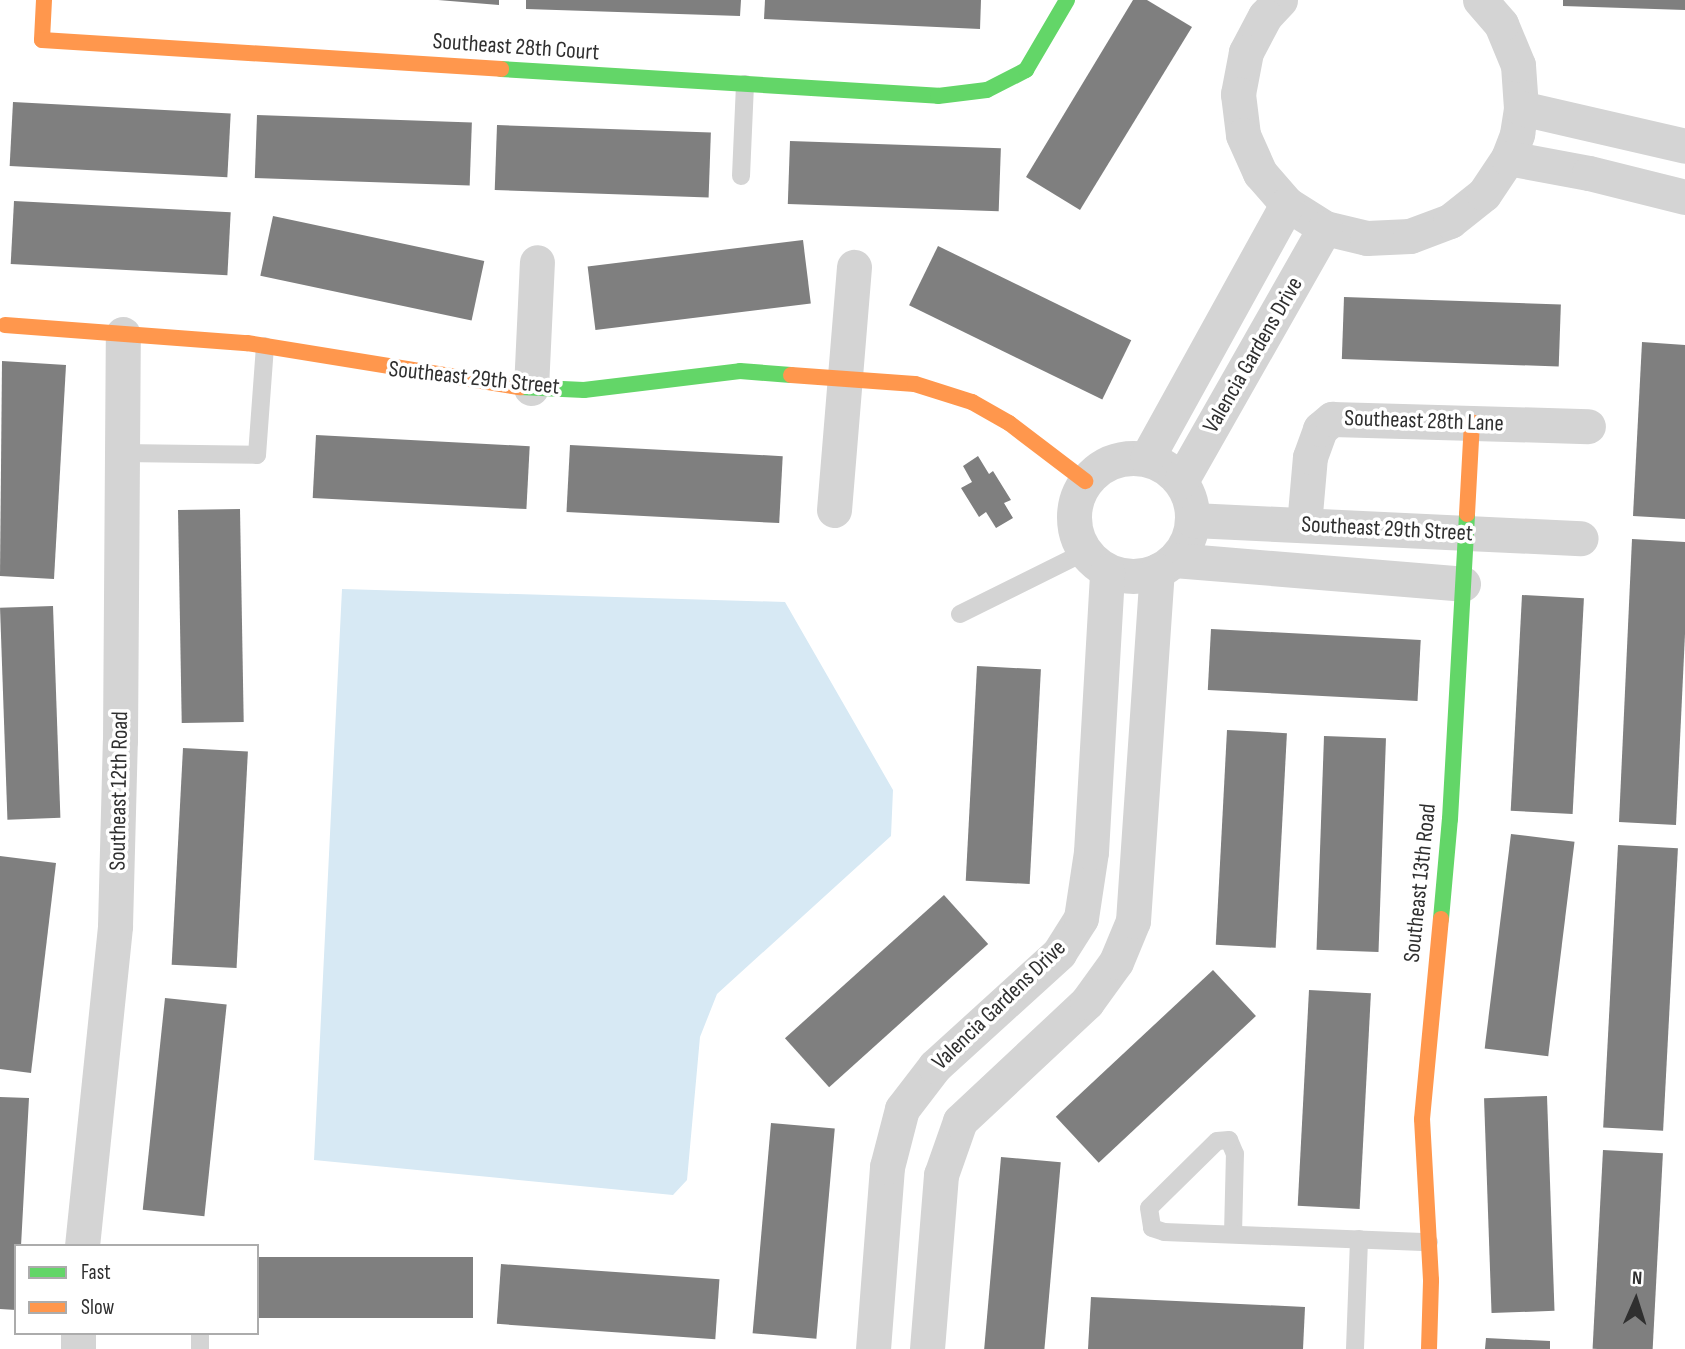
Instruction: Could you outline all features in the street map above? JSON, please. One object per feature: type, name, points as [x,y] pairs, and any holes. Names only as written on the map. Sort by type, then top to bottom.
[{"type":"street","name":"Southeast 28th Court","points":[[44,0],[42,40],[938,96],[987,90],[1026,70],[1067,0]]},
{"type":"street","points":[[1280,0],[1265,16],[1246,52],[1238,93],[1243,135],[1260,173],[1287,204],[1325,228],[1367,239],[1410,236],[1450,220],[1484,194],[1508,158],[1517,134],[1521,108],[1518,65],[1501,24],[1480,0]]},
{"type":"street","points":[[1521,108],[1685,146]]},
{"type":"street","points":[[1508,158],[1681,189]]},
{"type":"street","name":"Valencia Gardens Drive","points":[[1147,458],[1287,204]]},
{"type":"street","name":"Valencia Gardens Drive","points":[[1181,481],[1325,228]]},
{"type":"street","points":[[531,387],[537,262]]},
{"type":"street","points":[[834,510],[854,267]]},
{"type":"street","name":"Southeast 29th Street","points":[[5,325],[265,346],[383,369],[501,387],[584,390],[740,371],[915,384],[972,402],[1009,423],[1085,481]]},
{"type":"street","name":"Southeast 12th Road","points":[[82,1244],[115,926],[123,334]]},
{"type":"street","name":"Southeast 28th Lane","points":[[1304,525],[1310,457],[1320,429],[1332,419],[1588,426]]},
{"type":"street","name":"Southeast 13th Road","points":[[1429,1349],[1429,1242],[1422,1119],[1450,819],[1472,422]]},
{"type":"street","points":[[1129,457],[1147,458],[1166,466],[1181,481],[1192,506],[1193,520],[1184,548],[1165,566],[1140,576],[1096,561],[1076,535],[1074,516],[1076,498],[1085,481],[1113,461],[1129,457]]},
{"type":"street","name":"Southeast 29th Street","points":[[1193,520],[1581,538]]},
{"type":"street","name":"Valencia Gardens Drive","points":[[873,1349],[887,1167],[902,1109],[935,1066],[1059,953],[1081,918],[1091,852],[1096,561]]},
{"type":"street","points":[[927,1349],[941,1175],[960,1121],[1087,1002],[1116,962],[1133,921],[1165,566]]},
{"type":"street","name":"Southeast 29th Street","points":[[1165,566],[1463,584]]},
{"type":"lane","points":[[741,176],[746,84]]},
{"type":"lane","points":[[122,453],[257,455],[265,346]]},
{"type":"lane","points":[[960,614],[1096,561]]},
{"type":"lane","points":[[1233,1234],[1235,1154],[1229,1140],[1217,1141],[1149,1208],[1152,1228],[1164,1232],[1429,1242]]},
{"type":"lane","points":[[1355,1349],[1359,1239]]},
{"type":"water","points":[[342,589],[785,602],[893,790],[891,836],[717,994],[700,1037],[687,1180],[673,1195],[314,1160]]},
{"type":"building","points":[[438,0],[499,0],[499,5]]},
{"type":"building","points":[[526,0],[741,0],[740,16],[526,9]]},
{"type":"building","points":[[765,0],[981,0],[980,29],[764,19]]},
{"type":"building","points":[[1133,0],[1147,0],[1192,27],[1080,210],[1026,177]]},
{"type":"building","points":[[1563,0],[1685,0],[1685,10],[1563,6]]},
{"type":"building","points":[[13,102],[231,113],[227,177],[10,166]]},
{"type":"building","points":[[257,115],[472,123],[470,185],[255,178]]},
{"type":"building","points":[[497,125],[711,132],[709,197],[495,190]]},
{"type":"building","points":[[790,141],[1001,148],[999,211],[788,204]]},
{"type":"building","points":[[14,201],[231,212],[227,275],[11,264]]},
{"type":"building","points":[[273,216],[484,261],[472,321],[260,276]]},
{"type":"building","points":[[803,240],[811,304],[595,330],[588,266]]},
{"type":"building","points":[[938,246],[1131,340],[1102,400],[909,305]]},
{"type":"building","points":[[1344,297],[1561,305],[1559,367],[1342,359]]},
{"type":"building","points":[[1642,342],[1685,345],[1685,519],[1633,516]]},
{"type":"building","points":[[2,361],[66,365],[54,579],[0,576]]},
{"type":"building","points":[[316,435],[530,446],[526,509],[313,498]]},
{"type":"building","points":[[570,445],[783,456],[779,523],[566,512]]},
{"type":"building","points":[[978,456],[989,474],[993,471],[1011,500],[1004,503],[1013,518],[996,528],[986,512],[979,517],[961,488],[972,482],[963,466]]},
{"type":"building","points":[[240,509],[244,722],[182,723],[178,510]]},
{"type":"building","points":[[1632,539],[1685,542],[1685,634],[1676,825],[1619,822]]},
{"type":"building","points":[[1522,595],[1584,598],[1573,814],[1511,811]]},
{"type":"building","points":[[53,606],[60,818],[7,820],[0,608]]},
{"type":"building","points":[[1211,629],[1421,640],[1418,701],[1208,690]]},
{"type":"building","points":[[977,666],[1041,669],[1030,884],[966,881]]},
{"type":"building","points":[[1227,730],[1287,733],[1276,948],[1216,945]]},
{"type":"building","points":[[1324,736],[1386,738],[1378,952],[1317,950]]},
{"type":"building","points":[[183,748],[248,751],[237,968],[172,965]]},
{"type":"building","points":[[1511,834],[1575,842],[1548,1056],[1485,1048]]},
{"type":"building","points":[[1618,845],[1678,848],[1663,1131],[1603,1128]]},
{"type":"building","points":[[0,856],[56,863],[31,1073],[0,1069]]},
{"type":"building","points":[[944,895],[988,944],[829,1087],[785,1038]]},
{"type":"building","points":[[1213,970],[1256,1016],[1099,1163],[1056,1117]]},
{"type":"building","points":[[1309,990],[1371,993],[1360,1209],[1298,1206]]},
{"type":"building","points":[[165,998],[227,1004],[204,1216],[143,1210]]},
{"type":"building","points":[[1547,1096],[1555,1311],[1492,1313],[1484,1098]]},
{"type":"building","points":[[0,1097],[29,1098],[21,1244],[14,1244],[14,1310],[0,1309]]},
{"type":"building","points":[[771,1123],[835,1129],[816,1339],[753,1333]]},
{"type":"building","points":[[1603,1150],[1663,1153],[1653,1349],[1593,1349]]},
{"type":"building","points":[[1001,1157],[1061,1162],[1044,1349],[984,1349]]},
{"type":"building","points":[[259,1257],[473,1257],[473,1318],[259,1318]]},
{"type":"building","points":[[501,1264],[719,1279],[715,1339],[497,1324]]},
{"type":"building","points":[[1091,1297],[1305,1307],[1303,1349],[1088,1349]]},
{"type":"building","points":[[1486,1338],[1550,1341],[1550,1349],[1485,1349]]},
{"type":"traffic: fast","points":[[501,69],[938,96],[987,90],[1026,70],[1067,0]]},
{"type":"traffic: fast","points":[[520,387],[584,390],[740,371],[791,375]]},
{"type":"traffic: fast","points":[[1441,919],[1450,819],[1467,514]]},
{"type":"traffic: slow","points":[[44,0],[42,40],[501,69]]},
{"type":"traffic: slow","points":[[5,325],[247,343],[520,387]]},
{"type":"traffic: slow","points":[[791,375],[915,384],[972,402],[1009,423],[1085,481]]},
{"type":"traffic: slow","points":[[1467,514],[1472,422]]},
{"type":"traffic: slow","points":[[1429,1349],[1431,1280],[1422,1119],[1441,919]]}]
